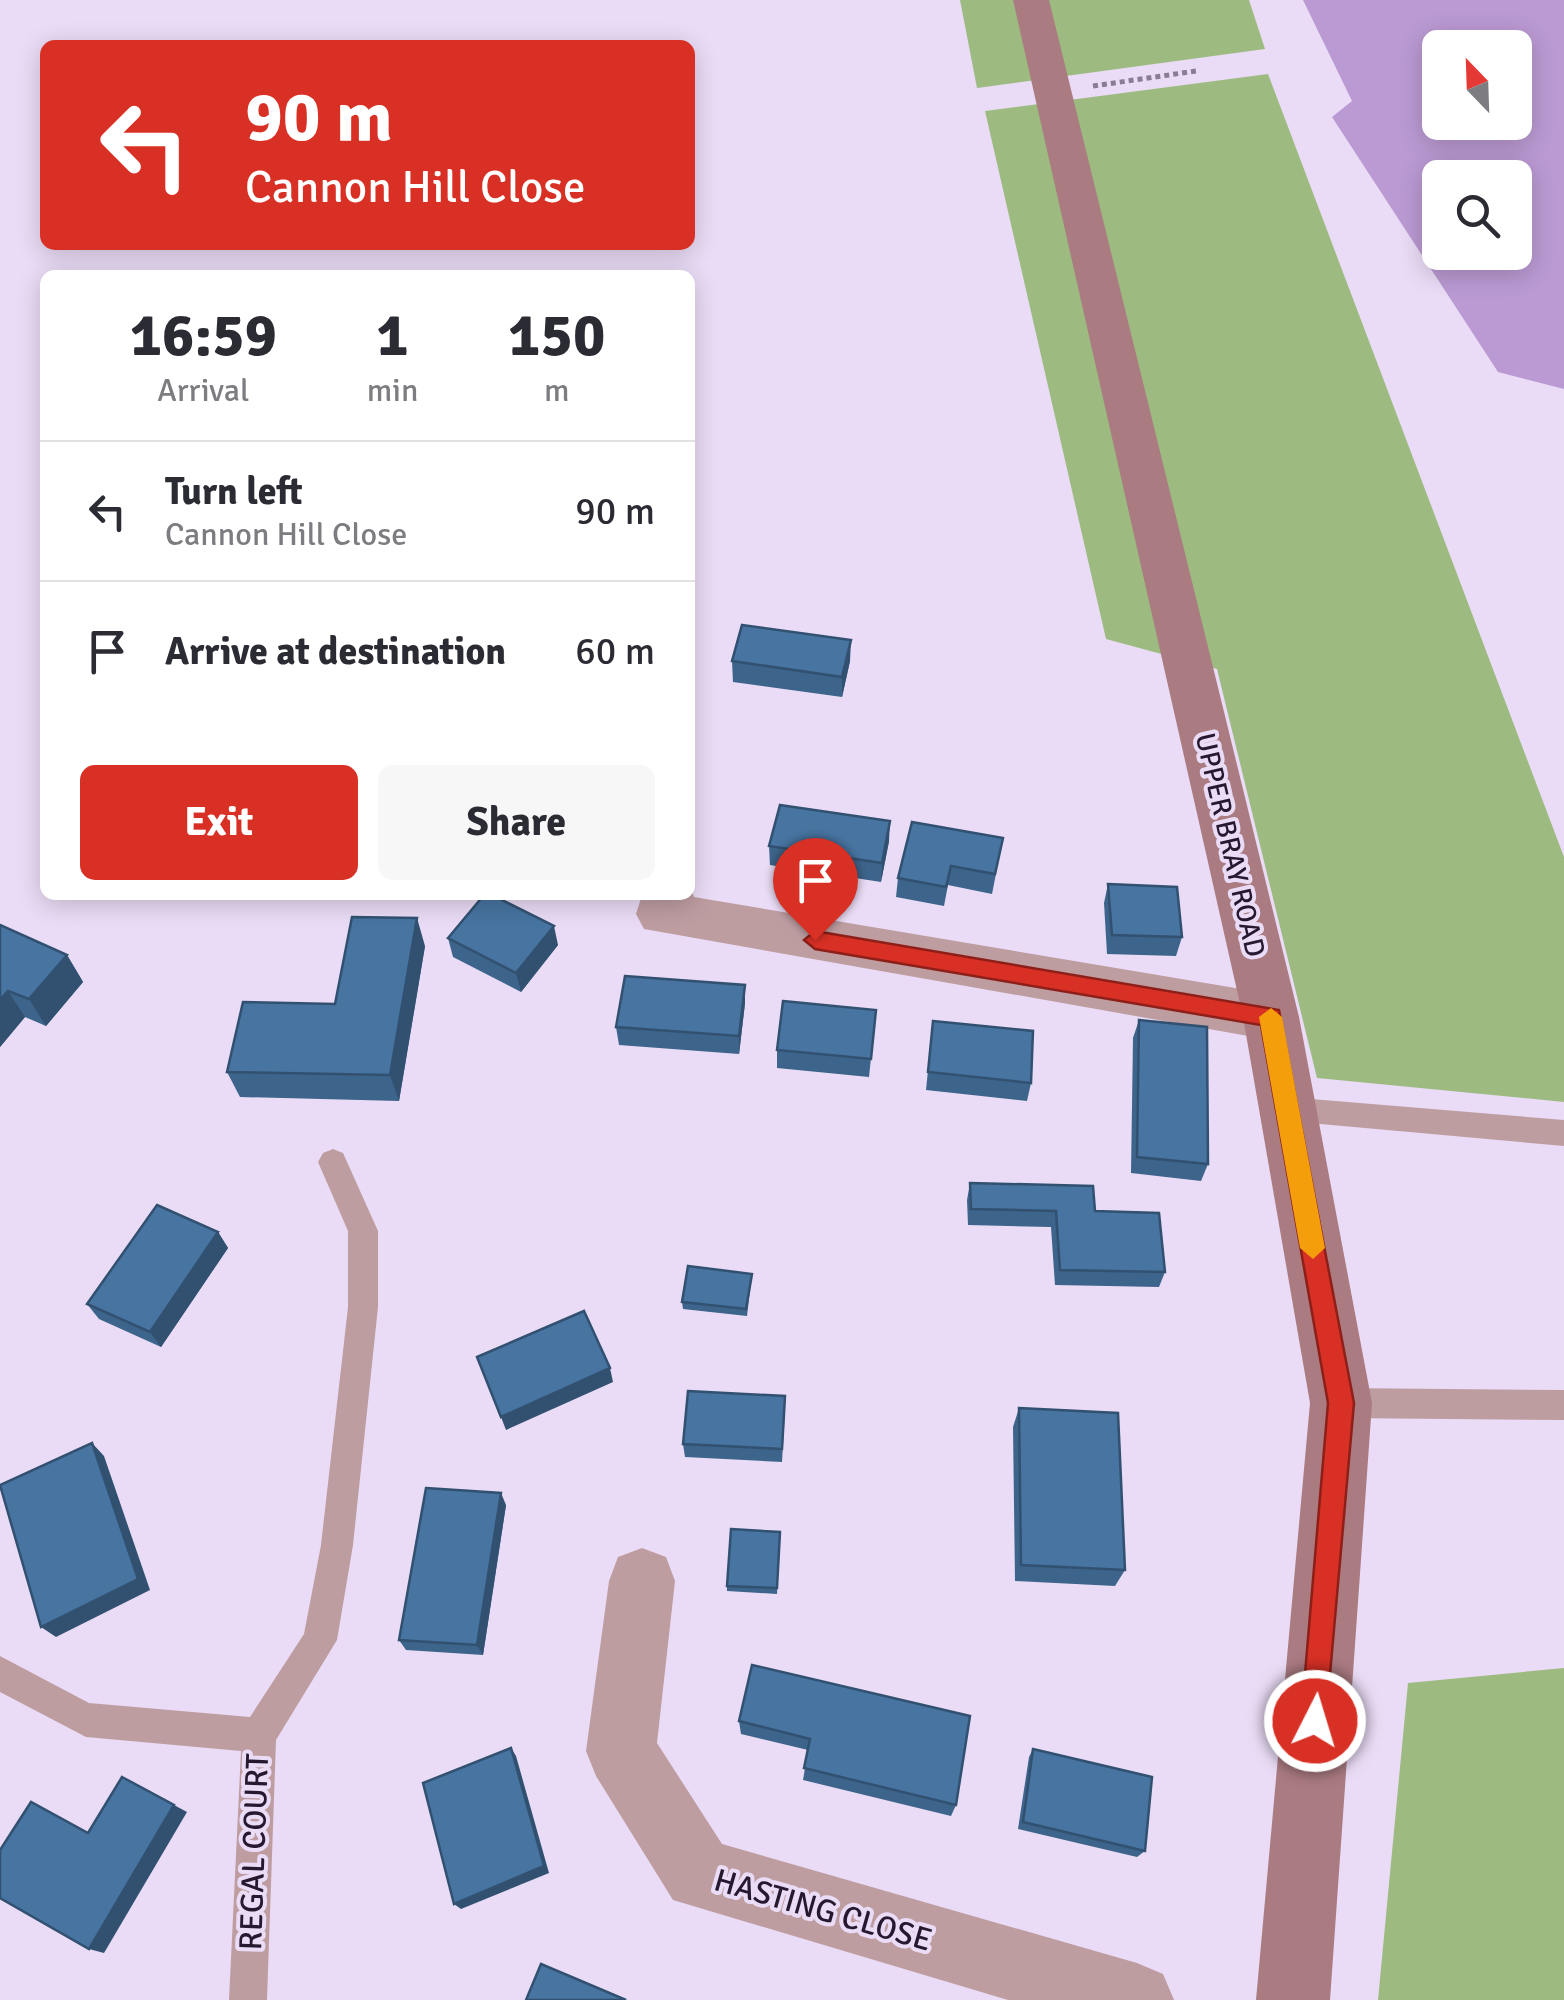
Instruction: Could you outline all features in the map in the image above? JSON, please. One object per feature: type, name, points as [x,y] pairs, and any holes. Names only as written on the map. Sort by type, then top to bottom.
[{"type":"main road","name":"UPPER BRAY ROAD","points":[[1030,0],[1271,1017],[1341,1403],[1292,2000]]},
{"type":"street","points":[[667,900],[664,914],[1271,1017]]},
{"type":"street","name":"HASTING CLOSE","points":[[642,1581],[621,1751],[699,1874],[1137,2000]]},
{"type":"lane","points":[[1288,1109],[1564,1133]]},
{"type":"lane","points":[[259,1736],[320,1640],[336,1545],[363,1306],[363,1231],[332,1162]]},
{"type":"lane","points":[[1341,1403],[1564,1405]]},
{"type":"lane","name":"REGAL COURT","points":[[0,1674],[86,1720],[259,1736],[248,2000]]},
{"type":"path","points":[[1052,92],[1196,72]]},
{"type":"green space","points":[[960,0],[1249,0],[1265,49],[977,88]]},
{"type":"green space","points":[[1268,74],[1564,857],[1564,1102],[1317,1078],[1217,669],[1106,639],[985,111]]},
{"type":"green space","points":[[1564,1668],[1564,2000],[1378,2000],[1408,1683]]},
{"type":"shaded area","points":[[1303,0],[1564,0],[1564,389],[1498,372],[1432,270],[1532,270],[1532,160],[1422,160],[1422,255],[1332,117],[1352,101]]},
{"type":"building","points":[[742,625],[851,640],[842,677],[732,661]]},
{"type":"building","points":[[780,805],[890,821],[882,863],[769,846]]},
{"type":"building","points":[[912,822],[1003,838],[995,874],[951,866],[946,887],[898,878]]},
{"type":"building","points":[[1108,884],[1177,887],[1182,937],[1112,935]]},
{"type":"building","points":[[480,900],[502,900],[554,926],[516,973],[448,938]]},
{"type":"building","points":[[352,917],[417,918],[390,1075],[227,1072],[243,1002],[335,1004]]},
{"type":"building","points":[[0,925],[67,955],[29,999],[8,991],[0,1000]]},
{"type":"building","points":[[625,976],[745,985],[739,1036],[616,1027]]},
{"type":"building","points":[[783,1001],[876,1010],[871,1059],[777,1050]]},
{"type":"building","points":[[1139,1020],[1207,1027],[1208,1164],[1137,1157]]},
{"type":"building","points":[[933,1021],[1033,1031],[1031,1083],[928,1072]]},
{"type":"building","points":[[970,1183],[1093,1186],[1095,1211],[1159,1213],[1165,1272],[1060,1270],[1056,1211],[971,1209]]},
{"type":"building","points":[[157,1205],[218,1232],[150,1332],[87,1304]]},
{"type":"building","points":[[688,1266],[752,1274],[746,1309],[682,1302]]},
{"type":"building","points":[[584,1311],[610,1368],[501,1417],[477,1357]]},
{"type":"building","points":[[688,1391],[785,1396],[782,1449],[683,1444]]},
{"type":"building","points":[[1019,1408],[1118,1413],[1125,1570],[1021,1565]]},
{"type":"building","points":[[92,1443],[138,1579],[41,1627],[0,1485]]},
{"type":"building","points":[[426,1488],[501,1493],[477,1645],[399,1640]]},
{"type":"building","points":[[731,1529],[780,1532],[777,1588],[727,1586]]},
{"type":"building","points":[[752,1665],[970,1716],[956,1805],[804,1768],[810,1739],[739,1721]]},
{"type":"building","points":[[511,1748],[544,1866],[454,1904],[423,1783]]},
{"type":"building","points":[[1033,1749],[1152,1777],[1145,1851],[1023,1822]]},
{"type":"building","points":[[122,1777],[174,1805],[89,1949],[0,1898],[0,1850],[31,1802],[88,1833]]},
{"type":"building","points":[[541,1964],[626,2000],[526,2000]]},
{"type":"slow traffic","points":[[1271,1017],[1313,1248]]},
{"type":"route","points":[[815,940],[1271,1017],[1341,1403],[1315,1721]]}]
